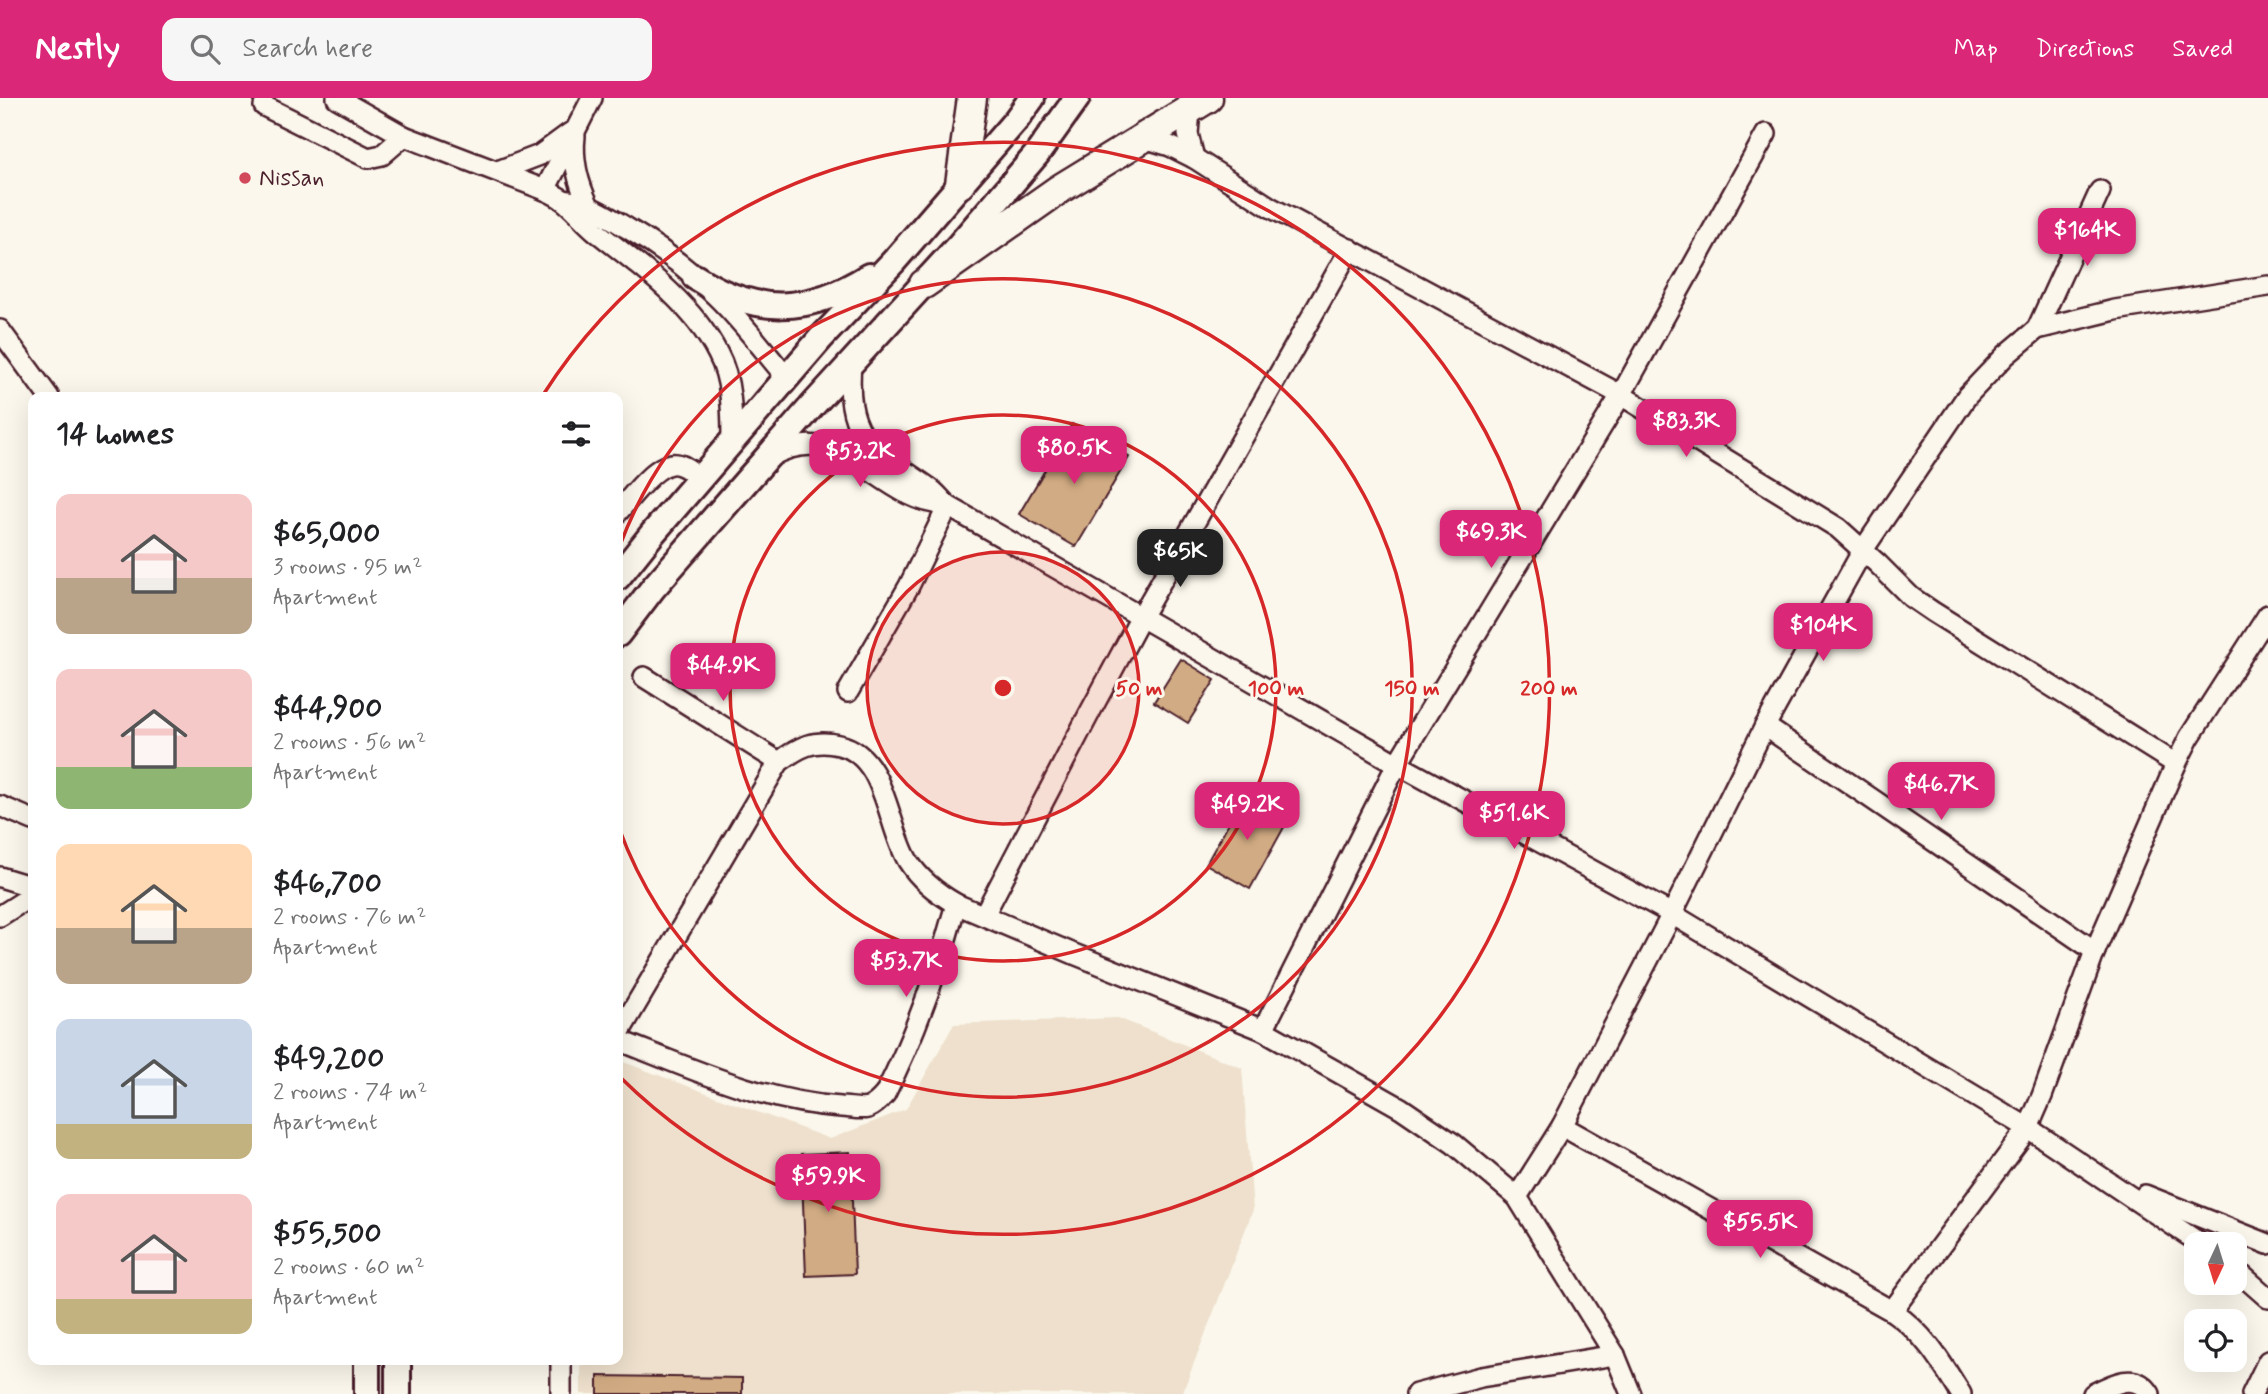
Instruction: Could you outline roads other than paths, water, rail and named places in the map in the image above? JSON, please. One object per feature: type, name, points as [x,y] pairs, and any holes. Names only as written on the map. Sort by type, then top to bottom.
[{"type":"highway","points":[[960,184],[972,98]]},
{"type":"highway","points":[[925,284],[1058,190],[1199,104]]},
{"type":"main road","points":[[623,571],[786,379],[894,261],[1032,98]]},
{"type":"main road","points":[[623,627],[653,588],[813,405],[925,284],[1037,153],[1077,98]]},
{"type":"main road","points":[[695,277],[742,301],[769,307],[784,306],[833,296],[894,261]]},
{"type":"main road","points":[[786,379],[813,405]]},
{"type":"main road","points":[[366,1365],[367,1394]]},
{"type":"main road","points":[[398,1365],[398,1394]]},
{"type":"street","points":[[337,98],[404,136],[498,171],[563,200],[589,226],[655,279],[677,300],[719,355],[726,376],[732,443]]},
{"type":"street","points":[[545,190],[592,98]]},
{"type":"street","points":[[1194,158],[1188,134],[1199,104]]},
{"type":"street","points":[[264,106],[368,158],[382,155],[404,136]]},
{"type":"street","points":[[498,171],[540,155],[576,128]]},
{"type":"street","points":[[576,128],[576,176],[589,206]]},
{"type":"street","points":[[1263,1030],[1397,764],[1621,395],[1766,134]]},
{"type":"street","points":[[1144,138],[1170,146],[1194,158],[1270,207],[1621,395],[1838,528],[1911,597],[2175,764]]},
{"type":"street","points":[[1517,1197],[1562,1126],[1672,914],[1765,726],[1863,550],[1967,396],[2006,355],[2037,329],[2099,191]]},
{"type":"street","points":[[563,200],[589,206],[637,234],[695,277],[732,312],[786,379]]},
{"type":"street","points":[[984,915],[1141,617],[1350,249]]},
{"type":"street","points":[[2037,329],[2115,310],[2268,286]]},
{"type":"street","points":[[0,330],[45,392]]},
{"type":"street","points":[[851,363],[850,399],[856,423],[862,434],[889,462],[933,490],[946,505],[1397,764],[1672,914],[2028,1128],[2184,1232]]},
{"type":"street","points":[[766,460],[796,447],[828,447],[849,455],[877,476],[914,496],[946,505]]},
{"type":"street","points":[[623,507],[662,466],[675,463],[701,478]]},
{"type":"street","points":[[848,692],[909,586],[946,505]]},
{"type":"street","points":[[1892,1311],[2028,1128],[2095,951],[2175,764],[2268,615]]},
{"type":"street","points":[[644,677],[779,762]]},
{"type":"street","points":[[1765,726],[2095,951]]},
{"type":"street","points":[[623,1028],[779,762],[796,749],[812,743],[828,742],[845,746],[859,754],[877,779],[907,859],[928,885],[956,904],[1263,1030],[1402,1108],[1454,1144],[1517,1197],[1615,1355],[1631,1394]]},
{"type":"street","points":[[0,806],[28,818]]},
{"type":"street","points":[[0,877],[28,885]]},
{"type":"street","points":[[0,916],[28,898]]},
{"type":"street","points":[[623,1039],[766,1095],[817,1105],[866,1108],[885,1094],[921,1015],[938,970],[956,904]]},
{"type":"street","points":[[1562,1126],[1892,1311],[1908,1322],[1933,1349],[1961,1394]]},
{"type":"street","points":[[2099,1175],[2201,1219],[2268,1244]]},
{"type":"street","points":[[2247,1280],[2268,1298]]},
{"type":"street","points":[[1416,1394],[1481,1377],[1615,1355]]},
{"type":"street","points":[[2252,1394],[2268,1361]]},
{"type":"street","points":[[561,1365],[561,1394]]},
{"type":"street","points":[[2094,1394],[2117,1382],[2133,1381],[2145,1386],[2150,1394]]},
{"type":"place","name":"Nissan","points":[[245,178]]}]
